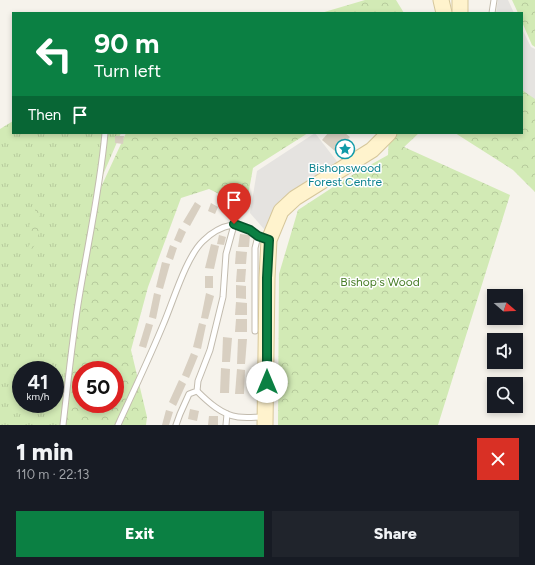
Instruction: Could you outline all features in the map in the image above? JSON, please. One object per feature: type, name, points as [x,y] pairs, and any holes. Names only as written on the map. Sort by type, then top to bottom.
[{"type":"main road","points":[[441,0],[444,12]]},
{"type":"main road","points":[[460,0],[460,12]]},
{"type":"main road","points":[[266,421],[267,278],[264,238],[281,211],[295,198],[372,150],[388,134]]},
{"type":"lane","points":[[492,12],[494,0]]},
{"type":"lane","points":[[63,425],[79,300],[97,201],[103,161],[105,134]]},
{"type":"lane","points":[[197,392],[198,381],[210,350],[223,297],[226,254],[234,224]]},
{"type":"lane","points":[[118,425],[148,361],[191,258],[203,241],[218,229],[234,224],[250,230],[264,238],[255,248],[255,331]]},
{"type":"lane","points":[[197,392],[207,401],[227,414],[266,421]]},
{"type":"lane","points":[[176,425],[189,394],[197,392]]},
{"type":"lane","points":[[226,425],[227,414]]},
{"type":"green space","points":[[365,0],[396,0],[403,12],[324,12]]},
{"type":"green space","points":[[512,0],[535,0],[535,47],[532,45],[523,24],[523,12],[518,12]]},
{"type":"green space","points":[[523,88],[535,96],[535,192],[513,170],[457,134],[523,134]]},
{"type":"green space","points":[[12,122],[12,134],[121,134],[93,198],[64,410],[64,361],[12,361],[12,413],[64,413],[62,425],[0,425],[0,129]]},
{"type":"green space","points":[[126,134],[306,134],[253,168],[246,207],[209,189],[181,198],[148,287],[131,350],[147,417],[146,425],[63,425],[72,363],[72,413],[124,413],[124,361],[72,361],[96,198]]},
{"type":"green space","name":"Bishop's Wood","points":[[389,134],[418,134],[404,147],[510,195],[438,425],[278,425],[279,274],[298,210],[347,178],[388,155]]},
{"type":"green space","points":[[35,205],[38,206],[39,234],[31,251],[27,249],[32,238],[32,232],[29,226],[35,212]]},
{"type":"shaded area","points":[[498,0],[508,0],[514,12],[496,12]]},
{"type":"shaded area","points":[[523,31],[531,47],[535,49],[535,99],[523,91]]},
{"type":"shaded area","points":[[313,134],[316,134],[339,164],[280,200],[274,217],[270,236],[250,213],[257,171]]},
{"type":"building","points":[[327,134],[346,134],[350,137],[336,152],[322,140]]},
{"type":"building","points":[[115,136],[124,136],[123,144],[115,143]]},
{"type":"building","points":[[195,202],[201,206],[190,226],[183,222]]},
{"type":"building","points":[[211,203],[218,207],[215,214],[208,211]]},
{"type":"building","points":[[179,228],[186,232],[181,243],[174,240]]},
{"type":"building","points":[[240,234],[250,235],[249,247],[238,247]]},
{"type":"building","points":[[219,235],[226,237],[224,245],[217,244]]},
{"type":"building","points":[[211,244],[219,246],[214,269],[205,268]]},
{"type":"building","points":[[170,245],[177,248],[173,260],[166,257]]},
{"type":"building","points":[[236,251],[247,252],[246,264],[235,264]]},
{"type":"building","points":[[162,262],[170,264],[163,289],[156,287]]},
{"type":"building","points":[[237,269],[246,269],[245,282],[236,282]]},
{"type":"building","points":[[205,276],[213,276],[213,288],[205,288]]},
{"type":"building","points":[[236,285],[246,286],[246,299],[236,298]]},
{"type":"building","points":[[154,293],[161,295],[156,319],[149,317]]},
{"type":"building","points":[[206,293],[214,296],[208,319],[201,318]]},
{"type":"building","points":[[236,302],[247,303],[247,315],[235,315]]},
{"type":"building","points":[[236,319],[247,319],[247,332],[235,332]]},
{"type":"building","points":[[146,323],[153,325],[146,348],[139,346]]},
{"type":"building","points":[[199,323],[206,325],[201,349],[193,347]]},
{"type":"building","points":[[223,337],[232,338],[230,362],[222,362]]},
{"type":"building","points":[[238,339],[247,339],[245,364],[237,364]]},
{"type":"building","points":[[191,353],[198,356],[189,378],[182,375]]},
{"type":"building","points":[[221,368],[230,369],[229,393],[220,393]]},
{"type":"building","points":[[237,369],[245,370],[244,394],[235,394]]},
{"type":"building","points":[[179,380],[186,384],[176,406],[169,402]]},
{"type":"building","points":[[190,409],[199,411],[197,421],[188,419]]},
{"type":"building","points":[[166,410],[173,412],[169,425],[162,425]]},
{"type":"building","points":[[209,416],[218,416],[218,425],[208,425]]},
{"type":"place","name":"Bishopswood Forest Centre","points":[[345,149]]},
{"type":"route","points":[[234,224],[269,240],[267,278],[267,382]]}]
